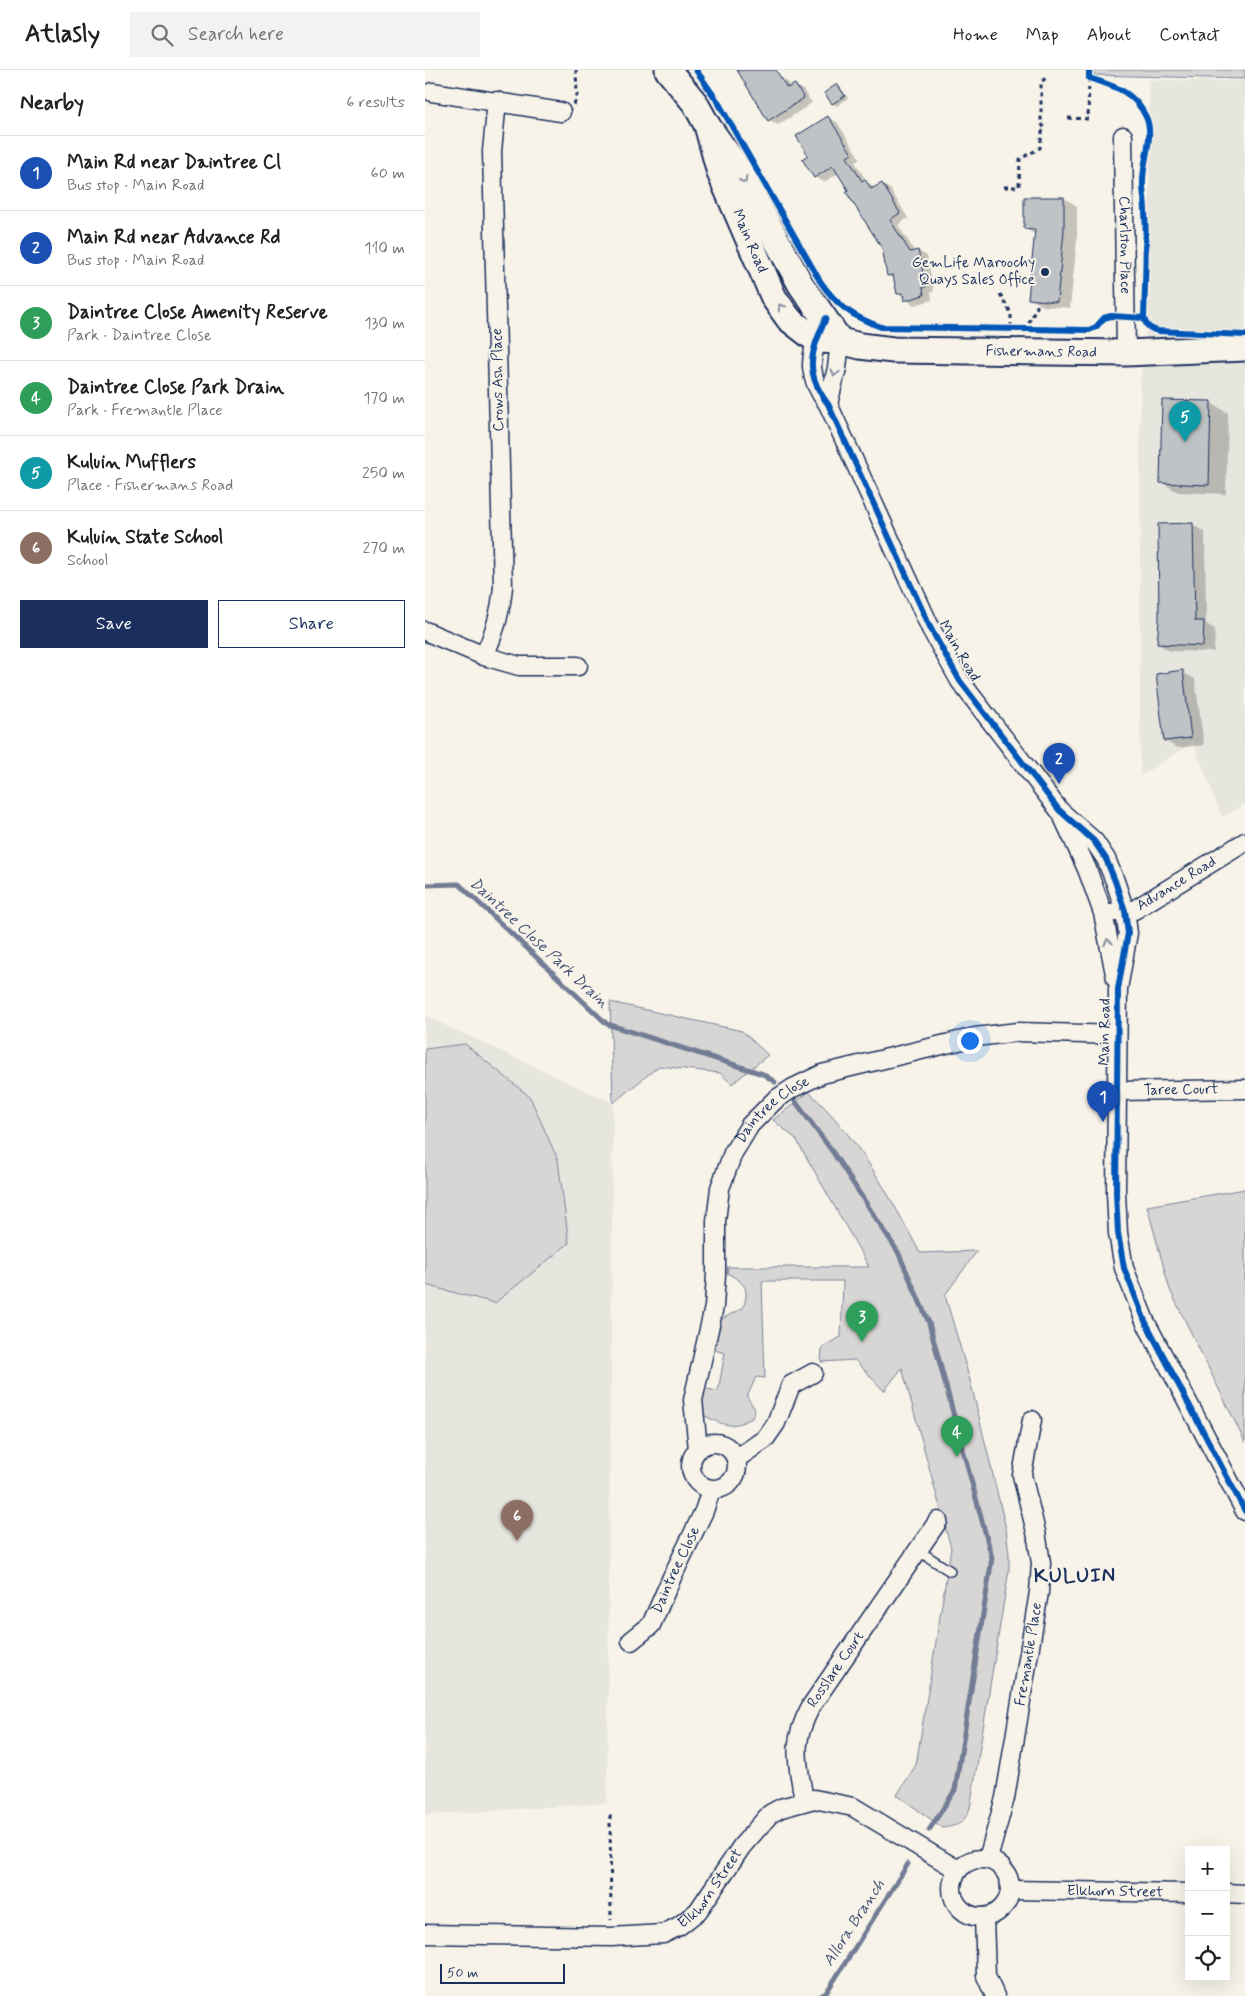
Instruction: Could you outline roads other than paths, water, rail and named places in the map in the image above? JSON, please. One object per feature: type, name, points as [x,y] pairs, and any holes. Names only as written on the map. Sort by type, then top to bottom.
[{"type":"main road","name":"Main Road","points":[[668,70],[695,103],[707,125],[735,166],[827,333]]},
{"type":"main road","name":"Fishermans Road","points":[[827,333],[860,346],[893,350],[1126,354],[1245,348]]},
{"type":"street","points":[[432,92],[561,112]]},
{"type":"street","name":"Crows Ash Place","points":[[484,656],[498,620],[503,586],[492,151],[497,101]]},
{"type":"street","name":"Charlston Place","points":[[1123,136],[1126,354]]},
{"type":"street","points":[[827,333],[837,368],[827,404]]},
{"type":"street","name":"Main Road","points":[[827,333],[811,372],[818,391],[827,404],[931,628],[960,681],[1059,810],[1094,841],[1106,859],[1115,881],[1125,912],[1128,933],[1119,989],[1117,1035],[1116,1193],[1118,1233],[1124,1268],[1145,1321],[1245,1511]]},
{"type":"street","points":[[425,631],[484,656],[519,666],[578,666]]},
{"type":"street","name":"Main Road","points":[[1059,810],[1087,869],[1103,914],[1119,989]]},
{"type":"street","name":"Advance Road","points":[[1103,914],[1134,910],[1245,842]]},
{"type":"street","name":"Daintree Close","points":[[698,1449],[693,1400],[714,1307],[716,1221],[720,1188],[733,1153],[746,1132],[775,1100],[793,1088],[822,1074],[975,1037],[1018,1032],[1117,1035]]},
{"type":"street","name":"Taree Court","points":[[1117,1091],[1245,1089]]},
{"type":"street","points":[[736,1459],[765,1439],[776,1423],[791,1385],[813,1373]]},
{"type":"street","name":"Fremantle Place","points":[[988,1859],[1005,1798],[1039,1592],[1041,1563],[1022,1475],[1032,1420]]},
{"type":"street","points":[[720,1444],[727,1447],[736,1459],[737,1467],[732,1482],[719,1489],[711,1490],[704,1488],[693,1477],[691,1462],[698,1449],[704,1445],[720,1444]]},
{"type":"street","name":"Daintree Close","points":[[631,1641],[651,1625],[672,1576],[704,1511],[711,1490]]},
{"type":"street","name":"Rosslare Court","points":[[804,1801],[796,1758],[797,1742],[803,1722],[811,1706],[938,1521]]},
{"type":"street","name":"Elkhorn Street","points":[[425,1934],[611,1937],[663,1934],[679,1926],[698,1911],[741,1846],[770,1814],[804,1801],[815,1799],[853,1807],[958,1870]]},
{"type":"street","points":[[974,1859],[988,1859],[994,1862],[1005,1870],[1010,1883],[1006,1903],[1002,1908],[984,1917],[963,1910],[954,1898],[953,1884],[958,1870],[974,1859]]},
{"type":"street","name":"Elkhorn Street","points":[[1010,1890],[1185,1893]]},
{"type":"street","points":[[1230,1893],[1245,1894]]},
{"type":"street","points":[[984,1917],[986,1976],[995,1996]]},
{"type":"lane","points":[[919,1551],[950,1571]]},
{"type":"waterway","name":"Daintree Close Park Drain","points":[[425,885],[459,884],[607,1024],[763,1074],[775,1082]]},
{"type":"waterway","name":"Daintree Close Park Drain","points":[[795,1101],[832,1151],[898,1252],[929,1323],[992,1558],[955,1790],[929,1830]]},
{"type":"waterway","name":"Allora Branch","points":[[821,1996],[826,1993],[908,1864]]},
{"type":"place","name":"GemLife Maroochy Quays Sales Office","points":[[1045,272]]},
{"type":"place","name":"Kuluin Mufflers","points":[[1185,442]]},
{"type":"place","name":"Main Rd near Advance Rd","points":[[1059,784]]},
{"type":"place","name":"Main Rd near Daintree Cl","points":[[1103,1122]]},
{"type":"place","name":"Daintree Close Amenity Reserve","points":[[862,1342]]},
{"type":"place","name":"Daintree Close Park Drain","points":[[957,1457]]},
{"type":"place","name":"Kuluin State School","points":[[517,1541]]},
{"type":"district","name":"KULUIN","points":[[1075,1576]]}]
